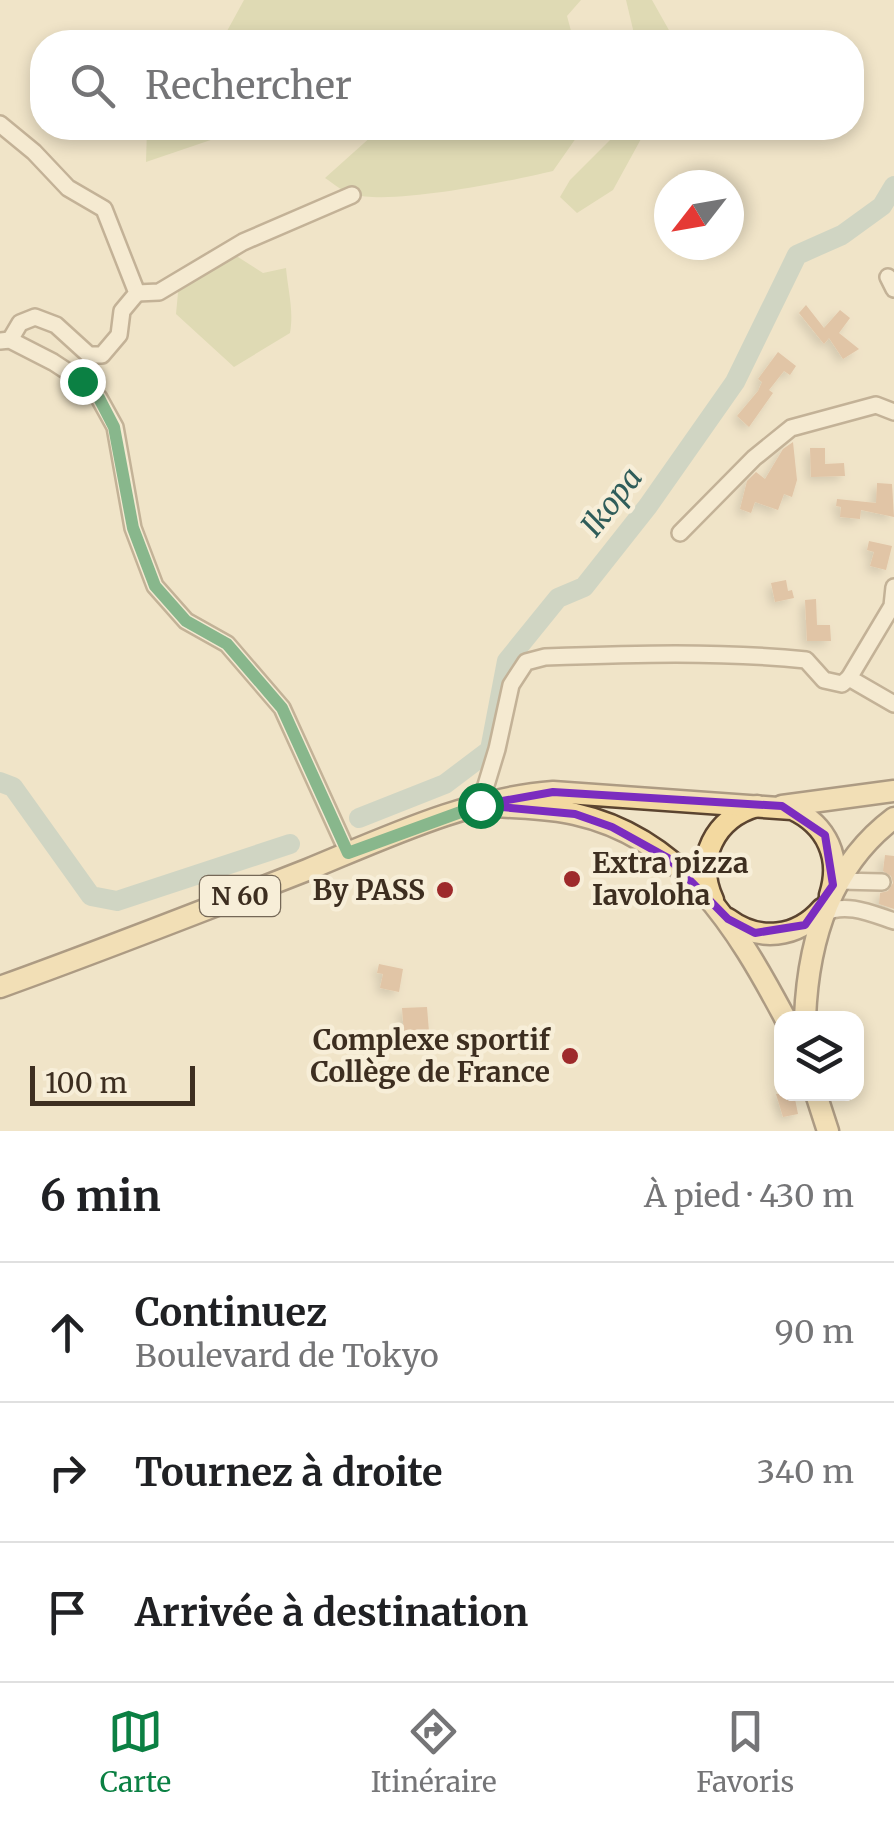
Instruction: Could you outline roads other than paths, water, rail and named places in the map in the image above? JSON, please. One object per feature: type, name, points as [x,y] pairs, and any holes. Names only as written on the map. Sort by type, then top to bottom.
[{"type":"main road","points":[[714,902],[705,870],[713,838],[735,815],[774,806],[894,791]]},
{"type":"main road","points":[[480,805],[517,794],[554,792],[774,806],[810,819],[830,844],[835,864],[806,977],[805,1011]]},
{"type":"main road","name":"N 60","points":[[0,987],[480,805]]},
{"type":"main road","points":[[480,805],[575,814],[612,826],[668,858],[728,919],[780,1011]]},
{"type":"main road","points":[[728,919],[755,933],[786,933],[813,919],[859,848],[894,818]]},
{"type":"main road","points":[[818,1101],[828,1131]]},
{"type":"street","points":[[0,124],[68,188],[104,210],[137,293],[122,311],[119,335],[102,355],[89,355],[56,325],[35,317],[20,323],[5,341],[82,381],[99,398],[114,427],[133,528],[155,586],[186,621],[227,644],[282,708],[348,853]]},
{"type":"street","points":[[137,293],[159,292],[242,242],[352,195]]},
{"type":"street","points":[[680,533],[754,458],[791,428],[876,405],[894,412]]},
{"type":"street","points":[[480,805],[498,749],[511,685],[526,662],[545,657],[674,653],[783,658],[806,660],[824,680],[842,684],[892,606],[894,587]]},
{"type":"street","points":[[849,678],[894,704]]},
{"type":"street","points":[[829,898],[882,882]]},
{"type":"street","points":[[829,898],[894,921]]},
{"type":"waterway","name":"Ikopa","points":[[359,818],[445,784],[490,750],[507,661],[558,598],[584,587],[648,506],[735,382],[797,255],[842,235],[882,206],[894,186]]},
{"type":"waterway","name":"Ikopa","points":[[0,782],[13,787],[91,896],[117,901],[290,844]]},
{"type":"place","name":"Extra pizza Iavoloha","points":[[572,879]]},
{"type":"place","name":"By PASS","points":[[445,890]]},
{"type":"place","name":"Complexe sportif Collège de France","points":[[570,1056]]}]
